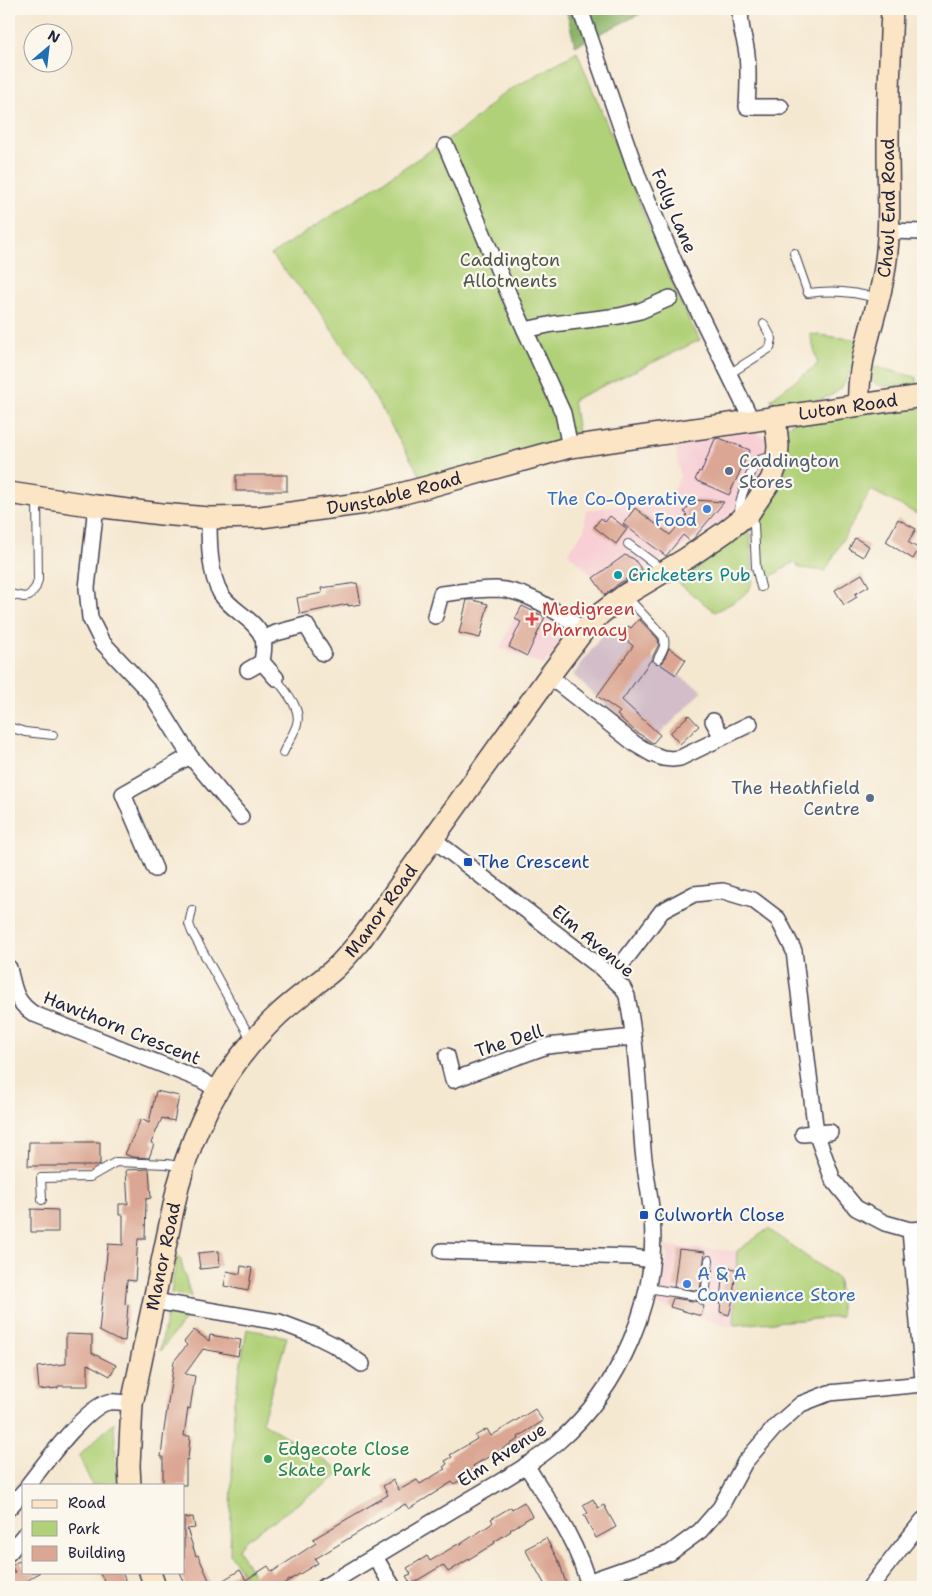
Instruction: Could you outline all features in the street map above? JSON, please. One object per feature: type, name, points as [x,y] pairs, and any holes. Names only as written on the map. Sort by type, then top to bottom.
[{"type":"street","name":"Folly Lane","points":[[580,9],[639,179],[677,268],[752,421]]},
{"type":"street","points":[[741,9],[740,24],[748,57],[748,107],[782,107]]},
{"type":"street","name":"Chaul End Road","points":[[858,405],[861,370],[879,300],[889,231],[888,120],[892,9]]},
{"type":"street","points":[[446,146],[563,413],[570,446]]},
{"type":"street","points":[[889,231],[923,232]]},
{"type":"street","points":[[525,330],[553,324],[619,316],[640,311],[670,298]]},
{"type":"street","name":"Luton Road","points":[[774,418],[923,396]]},
{"type":"street","name":"Dunstable Road","points":[[9,492],[96,506],[209,518],[262,517],[366,503],[427,488],[570,446],[774,418]]},
{"type":"street","name":"Manor Road","points":[[130,1484],[132,1404],[154,1301],[184,1167],[198,1128],[218,1090],[253,1041],[280,1014],[333,970],[360,941],[549,676],[584,630],[600,614],[625,595],[687,558],[744,518],[771,480],[777,458],[774,418]]},
{"type":"street","points":[[96,506],[87,588],[90,618],[102,642],[152,695],[190,756],[241,817]]},
{"type":"street","points":[[209,518],[209,544],[216,582],[227,602],[257,629],[263,639],[262,662]]},
{"type":"street","points":[[435,616],[441,594],[497,589],[522,595],[554,610],[584,630]]},
{"type":"street","points":[[263,639],[276,633],[309,624],[323,653]]},
{"type":"street","points":[[248,670],[262,662]]},
{"type":"street","points":[[262,662],[276,678]]},
{"type":"street","points":[[549,676],[635,744],[652,754],[672,759],[680,758],[750,724]]},
{"type":"street","points":[[713,721],[722,738]]},
{"type":"street","points":[[154,869],[119,788],[190,756]]},
{"type":"street","name":"Elm Avenue","points":[[324,1587],[526,1465],[559,1442],[595,1401],[626,1352],[644,1302],[652,1260],[652,1218],[642,1152],[639,1092],[628,996],[612,977],[433,839]]},
{"type":"street","points":[[526,1465],[566,1530],[580,1558],[588,1584],[670,1553],[700,1531],[720,1508],[745,1462],[776,1426],[801,1404],[828,1393],[923,1382],[917,1229],[885,1223],[856,1208],[833,1180],[816,1133],[794,951],[778,919],[753,900],[723,891],[694,894],[662,911],[612,977]]},
{"type":"street","name":"Hawthorn Crescent","points":[[9,968],[18,1000],[26,1010],[201,1080],[218,1090]]},
{"type":"street","name":"The Dell","points":[[447,1056],[453,1080],[547,1046],[633,1037]]},
{"type":"street","points":[[442,1251],[632,1257],[652,1260]]},
{"type":"street","points":[[154,1301],[279,1322],[336,1346],[362,1364]]},
{"type":"street","points":[[29,1484],[65,1438],[99,1406],[109,1402],[132,1404]]},
{"type":"street","points":[[9,1508],[22,1492]]},
{"type":"street","points":[[870,1587],[923,1520]]},
{"type":"street","points":[[9,1553],[22,1537]]},
{"type":"street","points":[[375,1557],[393,1587]]},
{"type":"street","points":[[151,1574],[155,1587]]},
{"type":"lane","points":[[794,253],[808,293],[821,291],[865,295],[879,300]]},
{"type":"lane","points":[[730,374],[770,348],[772,339],[764,324]]},
{"type":"lane","points":[[9,594],[30,596],[36,587],[38,580],[37,497]]},
{"type":"lane","points":[[744,518],[754,525],[755,559],[762,587]]},
{"type":"lane","points":[[628,544],[655,564],[662,573]]},
{"type":"lane","points":[[625,595],[666,641],[658,659]]},
{"type":"lane","points":[[276,678],[297,710],[298,723],[282,753]]},
{"type":"lane","points":[[9,727],[25,732],[53,735]]},
{"type":"lane","points":[[192,910],[189,924],[192,932],[253,1041]]},
{"type":"lane","points":[[42,1200],[41,1178],[90,1177],[116,1162],[167,1164],[184,1167]]},
{"type":"lane","points":[[647,1288],[705,1297],[709,1260]]},
{"type":"shaded area","points":[[757,431],[766,439],[763,466],[748,500],[730,517],[646,569],[607,598],[587,570],[568,553],[585,528],[586,510],[667,501],[680,477],[675,442]]},
{"type":"shaded area","points":[[521,604],[566,629],[568,635],[544,665],[500,648]]},
{"type":"shaded area","points":[[609,626],[634,647],[703,691],[651,743],[634,731],[573,675]]},
{"type":"shaded area","points":[[664,1246],[737,1251],[734,1325],[727,1326],[655,1304],[662,1293],[668,1254]]},
{"type":"green space","points":[[566,9],[650,9],[575,46]]},
{"type":"green space","name":"Caddington Allotments","points":[[577,52],[682,306],[700,340],[573,400],[579,440],[427,487],[358,369],[315,305],[271,255],[463,129],[499,96]]},
{"type":"green space","points":[[810,334],[860,340],[847,377],[841,388],[828,397],[775,408],[771,399],[818,364]]},
{"type":"green space","points":[[871,363],[876,367],[916,377],[917,384],[881,386],[876,384],[872,381],[869,374]]},
{"type":"green space","points":[[911,404],[923,409],[923,517],[871,490],[825,571],[800,568],[794,562],[767,579],[762,576],[756,510],[775,492],[789,459],[781,432],[793,422]]},
{"type":"green space","points":[[750,530],[753,579],[744,595],[715,612],[677,582]]},
{"type":"green space","points":[[768,1229],[838,1279],[841,1317],[734,1325],[737,1251]]},
{"type":"green space","points":[[177,1256],[180,1258],[191,1297],[171,1293]]},
{"type":"green space","points":[[167,1314],[186,1318],[160,1351]]},
{"type":"green space","points":[[247,1329],[287,1337],[262,1422],[343,1472],[246,1540],[238,1549],[261,1587],[252,1587],[230,1554],[234,1401]]},
{"type":"green space","points":[[114,1422],[117,1484],[92,1484],[79,1456]]},
{"type":"building","points":[[719,438],[750,450],[729,495],[695,480],[699,471],[701,472],[715,439]]},
{"type":"building","points":[[236,475],[287,475],[287,491],[236,491]]},
{"type":"building","points":[[694,500],[724,502],[694,538],[690,541],[683,535],[666,556],[623,524],[635,508],[670,535],[687,515],[684,512]]},
{"type":"building","points":[[610,516],[627,529],[616,544],[594,527],[601,518],[605,522]]},
{"type":"building","points":[[898,519],[916,529],[908,542],[919,549],[913,559],[886,542]]},
{"type":"building","points":[[855,538],[869,546],[863,557],[849,549]]},
{"type":"building","name":"Cricketers Pub","points":[[625,555],[634,559],[642,570],[618,584],[605,595],[593,578]]},
{"type":"building","points":[[862,574],[869,586],[855,594],[857,597],[844,605],[835,590]]},
{"type":"building","points":[[357,583],[361,604],[348,606],[348,604],[300,614],[297,598],[322,593],[321,588]]},
{"type":"building","points":[[467,600],[488,604],[480,638],[459,633]]},
{"type":"building","points":[[522,606],[545,617],[527,656],[509,647],[521,622],[515,619]]},
{"type":"building","points":[[639,619],[658,639],[659,644],[653,656],[653,661],[651,660],[622,700],[660,735],[653,743],[635,731],[617,715],[620,712],[597,696],[633,646],[620,635],[628,626],[631,628]]},
{"type":"building","points":[[669,648],[686,660],[676,675],[660,664],[663,662]]},
{"type":"building","points":[[689,715],[699,726],[680,744],[670,733]]},
{"type":"building","points":[[156,1091],[179,1096],[174,1121],[162,1118],[151,1143],[154,1144],[149,1158],[132,1157],[125,1154],[141,1119],[149,1123]]},
{"type":"building","points":[[29,1142],[100,1142],[100,1165],[28,1166]]},
{"type":"building","points":[[149,1169],[151,1198],[146,1199],[145,1239],[138,1239],[135,1281],[127,1280],[125,1304],[128,1305],[125,1341],[117,1340],[99,1331],[108,1244],[123,1245],[123,1215],[119,1215],[119,1204],[128,1204],[126,1170]]},
{"type":"building","points":[[31,1209],[58,1210],[58,1232],[31,1232]]},
{"type":"building","points":[[679,1249],[705,1252],[700,1291],[674,1287]]},
{"type":"building","points":[[219,1251],[220,1267],[200,1269],[198,1253]]},
{"type":"building","points":[[241,1266],[252,1268],[248,1291],[224,1286],[227,1271],[240,1274]]},
{"type":"building","points":[[724,1268],[736,1269],[729,1315],[720,1312]]},
{"type":"building","points":[[673,1298],[699,1302],[699,1304],[704,1306],[701,1316],[670,1307]]},
{"type":"building","points":[[194,1330],[209,1341],[210,1335],[241,1340],[238,1356],[203,1349],[185,1374],[195,1376],[184,1436],[190,1436],[188,1460],[186,1459],[186,1485],[163,1484],[163,1457],[161,1457],[174,1361],[187,1345],[184,1342]]},
{"type":"building","points":[[66,1334],[92,1335],[92,1353],[116,1365],[110,1376],[88,1364],[88,1386],[58,1386],[58,1388],[39,1390],[37,1367],[66,1364]]},
{"type":"building","points":[[535,1409],[543,1421],[518,1437],[519,1439],[473,1466],[475,1469],[463,1476],[464,1478],[454,1484],[452,1482],[409,1509],[405,1504],[315,1559],[318,1563],[278,1587],[212,1587],[240,1570],[246,1580],[268,1566],[272,1572],[316,1543],[313,1539],[388,1495],[383,1486],[393,1480],[399,1490],[417,1480],[420,1484],[445,1469],[443,1467],[447,1464],[445,1461],[452,1457],[450,1455],[477,1439],[475,1436],[487,1429],[491,1436]]},
{"type":"building","points":[[593,1499],[598,1508],[604,1505],[616,1527],[596,1538],[584,1515],[588,1513],[583,1505]]},
{"type":"building","points":[[524,1502],[532,1516],[510,1530],[495,1543],[448,1572],[443,1565],[411,1584],[406,1576],[411,1574],[407,1568],[427,1556],[430,1561],[459,1545],[490,1525],[493,1522],[491,1519],[511,1507],[512,1509]]},
{"type":"building","points":[[193,1517],[195,1528],[187,1529],[196,1556],[198,1555],[212,1587],[186,1587],[181,1574],[185,1574],[185,1518]]},
{"type":"building","points":[[546,1538],[560,1564],[567,1587],[546,1587],[525,1549]]},
{"type":"building","points":[[19,1561],[22,1565],[22,1574],[37,1574],[24,1583],[24,1587],[22,1584],[16,1587],[9,1587],[9,1576],[15,1572],[11,1566]]},
{"type":"building","points":[[100,1574],[123,1574],[128,1587],[108,1587]]},
{"type":"place","name":"Caddington Stores","points":[[729,471]]},
{"type":"place","name":"The Co-Operative Food","points":[[707,509]]},
{"type":"place","name":"Cricketers Pub","points":[[618,575]]},
{"type":"place","name":"Medigreen Pharmacy","points":[[532,619]]},
{"type":"place","name":"The Heathfield Centre","points":[[870,798]]},
{"type":"place","name":"The Crescent","points":[[468,862]]},
{"type":"place","name":"Culworth Close","points":[[644,1215]]},
{"type":"place","name":"A & A Convenience Store","points":[[687,1284]]},
{"type":"place","name":"Edgecote Close Skate Park","points":[[268,1459]]}]
